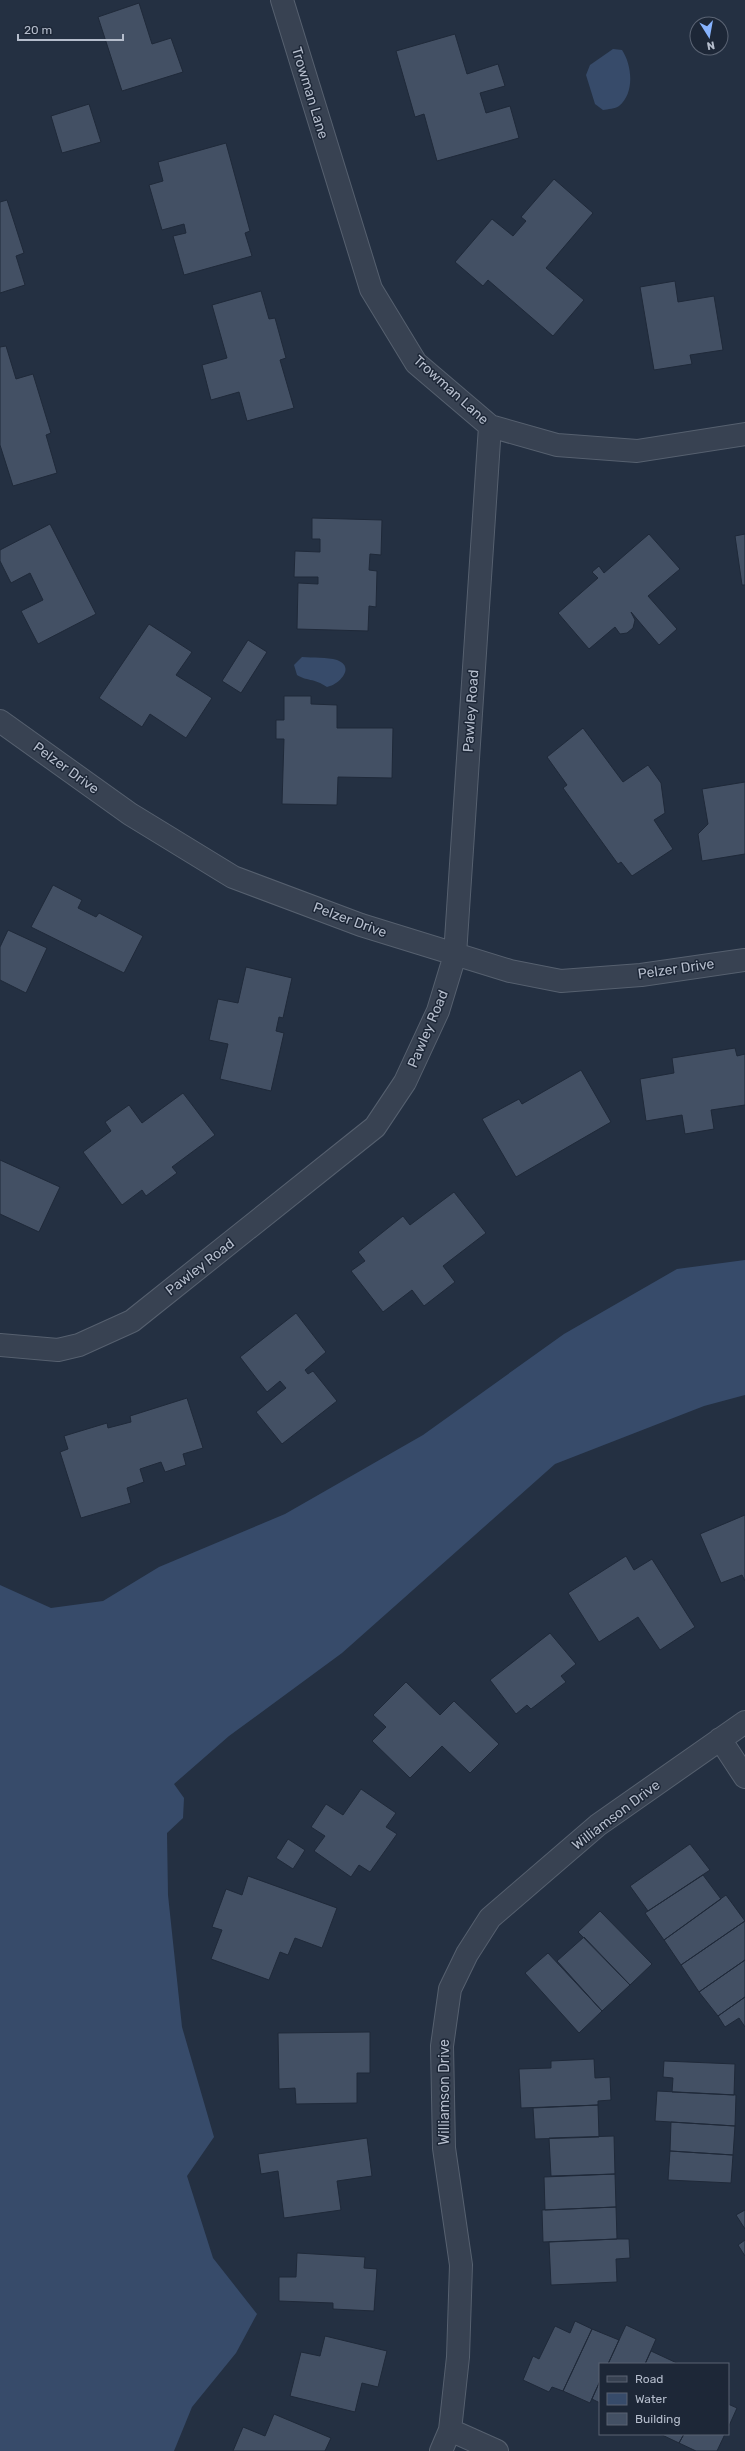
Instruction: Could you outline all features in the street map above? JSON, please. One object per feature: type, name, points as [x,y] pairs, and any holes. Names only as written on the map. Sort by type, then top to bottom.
[{"type":"street","name":"Trowman Lane","points":[[282,0],[371,289],[416,363],[490,426],[557,445],[637,452],[745,434]]},
{"type":"street","name":"Pawley Road","points":[[0,1345],[58,1350],[79,1345],[132,1321],[370,1132],[405,1082],[438,1011],[456,955],[490,426]]},
{"type":"street","name":"Pelzer Drive","points":[[0,721],[130,814],[233,877],[361,925],[456,955],[510,970],[561,981],[641,975],[745,960]]},
{"type":"street","name":"Williamson Drive","points":[[441,2451],[450,2430],[458,2357],[461,2265],[444,2148],[442,2046],[450,1989],[467,1954],[490,1918],[598,1825],[745,1722]]},
{"type":"street","points":[[720,1739],[745,1777]]},
{"type":"street","points":[[450,2430],[497,2451]]},
{"type":"water","points":[[613,49],[622,50],[625,56],[630,71],[630,87],[628,94],[619,106],[603,110],[595,104],[586,75],[590,65]]},
{"type":"water","points":[[302,657],[337,660],[343,663],[345,667],[344,675],[332,686],[327,687],[318,682],[297,675],[294,665]]},
{"type":"water","points":[[745,1260],[745,1395],[704,1406],[555,1464],[342,1653],[229,1736],[174,1784],[184,1798],[183,1818],[167,1833],[168,1895],[182,2027],[214,2137],[187,2176],[213,2258],[257,2314],[236,2353],[192,2407],[174,2451],[0,2451],[0,1585],[51,1608],[103,1601],[159,1567],[285,1514],[423,1435],[564,1334],[677,1269]]},
{"type":"building","points":[[139,3],[152,44],[171,38],[183,72],[122,91],[98,17]]},
{"type":"building","points":[[455,34],[467,74],[498,64],[505,86],[480,93],[486,113],[510,106],[519,138],[437,161],[424,114],[415,117],[396,51]]},
{"type":"building","points":[[89,104],[101,142],[62,153],[51,116]]},
{"type":"building","points":[[226,143],[250,231],[245,233],[252,256],[184,275],[173,236],[186,233],[184,224],[162,230],[149,185],[163,181],[158,162]]},
{"type":"building","points":[[554,179],[593,213],[546,268],[584,300],[553,336],[488,280],[483,286],[455,262],[492,219],[513,236],[526,221],[521,217]]},
{"type":"building","points":[[7,200],[24,253],[16,256],[25,285],[0,293],[0,202]]},
{"type":"building","points":[[675,281],[678,302],[714,296],[723,350],[690,355],[692,364],[654,370],[640,287]]},
{"type":"building","points":[[261,291],[269,319],[275,318],[286,358],[280,360],[294,408],[247,421],[239,392],[211,400],[202,365],[227,358],[212,305]]},
{"type":"building","points":[[6,346],[16,379],[33,374],[51,433],[46,435],[57,473],[13,486],[0,445],[0,347]]},
{"type":"building","points":[[312,518],[382,520],[381,555],[370,554],[369,570],[377,571],[376,607],[369,606],[368,631],[297,629],[298,583],[318,584],[318,577],[294,577],[295,551],[320,552],[320,539],[312,539]]},
{"type":"building","points":[[50,524],[96,614],[38,644],[21,611],[43,600],[30,573],[11,583],[0,561],[0,550]]},
{"type":"building","points":[[649,534],[680,569],[648,596],[677,629],[659,645],[631,612],[635,620],[633,628],[627,633],[620,634],[615,627],[589,649],[558,613],[598,578],[592,572],[599,566],[604,573]]},
{"type":"building","points":[[745,534],[745,585],[742,585],[735,536]]},
{"type":"building","points":[[149,624],[192,652],[176,675],[212,698],[186,738],[150,714],[142,727],[99,698]]},
{"type":"building","points":[[248,640],[267,652],[241,693],[222,681]]},
{"type":"building","points":[[284,696],[311,696],[311,704],[337,705],[337,728],[393,728],[392,778],[338,777],[337,805],[282,804],[284,739],[276,739],[276,720],[284,720]]},
{"type":"building","points":[[583,728],[623,782],[648,765],[661,783],[665,813],[654,820],[673,849],[632,876],[621,862],[618,864],[563,788],[567,785],[547,757]]},
{"type":"building","points":[[745,782],[745,854],[702,861],[698,834],[708,824],[702,789]]},
{"type":"building","points":[[53,885],[82,900],[78,908],[96,917],[99,913],[143,936],[124,973],[31,927]]},
{"type":"building","points":[[8,930],[47,948],[26,993],[0,980],[0,947]]},
{"type":"building","points":[[246,967],[292,978],[283,1018],[279,1017],[276,1031],[284,1033],[271,1091],[220,1079],[228,1044],[209,1040],[218,999],[238,1003]]},
{"type":"building","points":[[735,1048],[737,1056],[745,1054],[745,1105],[711,1110],[714,1129],[685,1134],[682,1115],[646,1121],[640,1079],[674,1073],[672,1058]]},
{"type":"building","points":[[581,1070],[611,1122],[516,1177],[482,1119],[519,1099],[522,1104]]},
{"type":"building","points":[[183,1093],[215,1135],[172,1167],[177,1173],[146,1196],[142,1190],[122,1205],[83,1152],[111,1131],[105,1122],[129,1105],[142,1123]]},
{"type":"building","points":[[0,1160],[60,1187],[39,1232],[0,1214]]},
{"type":"building","points":[[454,1192],[486,1233],[443,1266],[455,1282],[424,1306],[412,1290],[383,1312],[351,1271],[365,1261],[358,1252],[403,1216],[410,1225]]},
{"type":"building","points":[[296,1313],[326,1352],[305,1370],[308,1374],[313,1371],[337,1401],[282,1444],[256,1412],[286,1388],[280,1381],[267,1392],[240,1357]]},
{"type":"building","points":[[187,1398],[203,1448],[183,1454],[186,1465],[165,1472],[161,1462],[140,1469],[144,1482],[127,1488],[131,1503],[81,1518],[60,1452],[68,1449],[64,1436],[107,1423],[108,1428],[131,1422],[130,1416]]},
{"type":"building","points":[[745,1515],[745,1581],[742,1575],[721,1583],[700,1534]]},
{"type":"building","points":[[626,1556],[634,1570],[652,1559],[695,1627],[660,1650],[638,1617],[599,1642],[568,1593]]},
{"type":"building","points":[[550,1633],[576,1664],[561,1676],[566,1682],[531,1709],[527,1705],[516,1714],[490,1680]]},
{"type":"building","points":[[406,1682],[440,1715],[454,1701],[499,1744],[470,1773],[442,1746],[410,1778],[372,1741],[386,1727],[373,1715]]},
{"type":"building","points":[[361,1789],[396,1813],[386,1827],[397,1834],[370,1872],[359,1865],[351,1877],[314,1851],[325,1836],[311,1827],[326,1804],[343,1815]]},
{"type":"building","points":[[288,1839],[305,1850],[293,1869],[276,1858]]},
{"type":"building","points":[[690,1844],[710,1870],[648,1911],[630,1886]]},
{"type":"building","points":[[703,1875],[721,1899],[664,1940],[645,1913]]},
{"type":"building","points":[[248,1876],[337,1908],[322,1948],[295,1938],[288,1955],[280,1952],[269,1980],[211,1959],[222,1930],[212,1927],[226,1889],[242,1895]]},
{"type":"building","points":[[726,1895],[745,1921],[681,1965],[664,1940]]},
{"type":"building","points":[[600,1911],[652,1964],[630,1985],[578,1932]]},
{"type":"building","points":[[745,1921],[745,1960],[699,1992],[681,1965]]},
{"type":"building","points":[[584,1937],[630,1985],[602,2011],[557,1961]]},
{"type":"building","points":[[548,1953],[602,2011],[579,2033],[525,1973]]},
{"type":"building","points":[[745,1960],[745,1997],[718,2016],[699,1992]]},
{"type":"building","points":[[745,1997],[745,2027],[739,2018],[725,2027],[718,2016]]},
{"type":"building","points":[[370,2032],[370,2073],[357,2073],[357,2103],[296,2104],[295,2088],[279,2089],[278,2033]]},
{"type":"building","points":[[594,2059],[595,2078],[610,2077],[611,2100],[598,2101],[598,2105],[521,2108],[519,2069],[551,2068],[551,2061]]},
{"type":"building","points":[[664,2061],[735,2064],[734,2095],[672,2092],[673,2078],[663,2077]]},
{"type":"building","points":[[657,2091],[736,2095],[735,2126],[655,2121]]},
{"type":"building","points":[[598,2105],[599,2137],[535,2139],[533,2108]]},
{"type":"building","points":[[671,2122],[735,2126],[733,2155],[670,2151]]},
{"type":"building","points":[[614,2136],[615,2174],[551,2176],[549,2138]]},
{"type":"building","points":[[367,2138],[372,2176],[337,2181],[341,2210],[284,2218],[278,2171],[261,2174],[258,2154]]},
{"type":"building","points":[[670,2151],[733,2155],[731,2183],[668,2180]]},
{"type":"building","points":[[615,2174],[616,2207],[545,2210],[544,2177]]},
{"type":"building","points":[[616,2207],[617,2239],[543,2242],[542,2210]]},
{"type":"building","points":[[745,2210],[745,2229],[736,2215]]},
{"type":"building","points":[[629,2239],[630,2258],[616,2259],[617,2282],[551,2285],[549,2242]]},
{"type":"building","points":[[745,2240],[745,2256],[738,2245]]},
{"type":"building","points":[[297,2253],[365,2257],[364,2268],[377,2269],[374,2311],[333,2309],[333,2303],[279,2301],[279,2277],[296,2277]]},
{"type":"building","points":[[575,2321],[592,2329],[563,2391],[552,2387],[549,2392],[523,2380],[533,2356],[539,2359],[555,2326],[570,2333]]},
{"type":"building","points":[[626,2325],[656,2339],[645,2363],[608,2363]]},
{"type":"building","points":[[592,2329],[619,2340],[608,2363],[599,2363],[599,2383],[590,2403],[563,2391]]},
{"type":"building","points":[[325,2336],[387,2351],[378,2387],[362,2383],[355,2412],[290,2396],[301,2352],[320,2356]]},
{"type":"building","points":[[651,2351],[677,2363],[645,2363]]},
{"type":"building","points":[[599,2383],[599,2402],[592,2399]]},
{"type":"building","points":[[729,2404],[737,2408],[729,2426]]},
{"type":"building","points":[[274,2414],[331,2438],[325,2451],[233,2451],[243,2427],[265,2436]]},
{"type":"building","points":[[662,2435],[683,2435],[679,2443]]},
{"type":"building","points":[[683,2435],[725,2435],[717,2451],[696,2451],[679,2443]]}]
